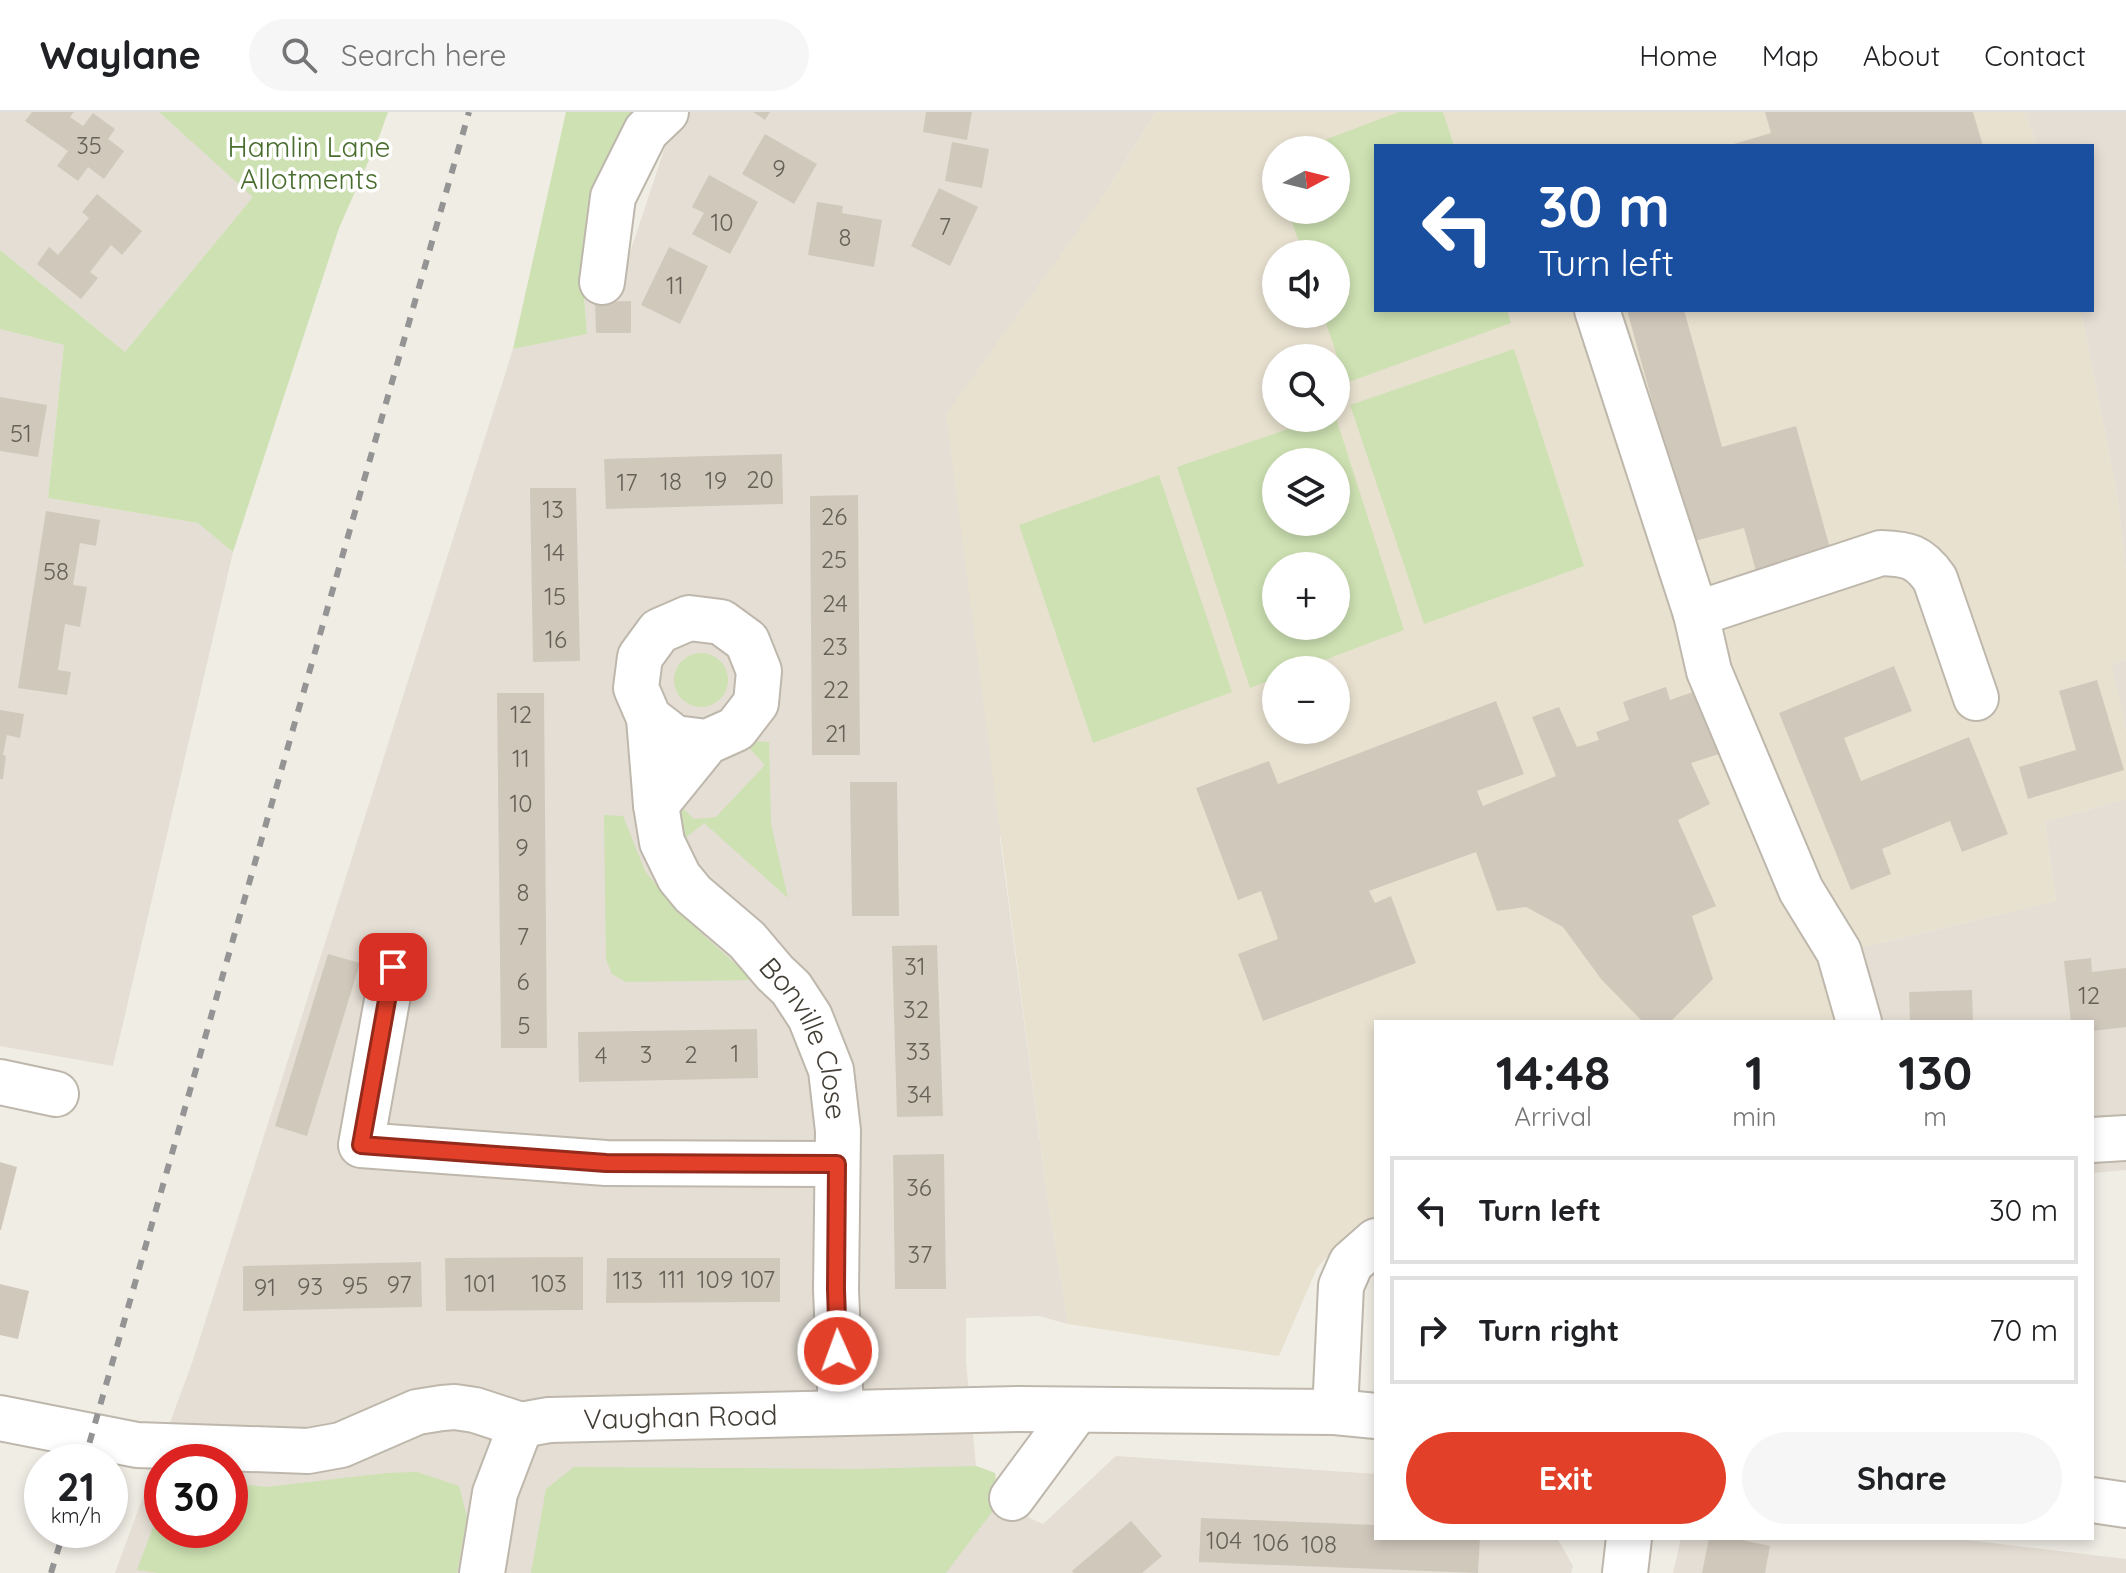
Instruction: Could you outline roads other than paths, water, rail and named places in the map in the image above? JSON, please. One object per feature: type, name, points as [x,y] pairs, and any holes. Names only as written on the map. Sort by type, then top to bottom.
[{"type":"street","points":[[602,282],[613,197],[646,131],[666,112]]},
{"type":"street","points":[[1598,312],[1696,614],[1709,671],[1801,890],[1839,952],[1858,1020]]},
{"type":"street","points":[[1696,614],[1881,553],[1904,554],[1924,564],[1935,579],[1976,698]]},
{"type":"street","name":"Bonville Close","points":[[656,805],[707,742],[736,729],[756,703],[759,671],[747,641],[721,622],[689,618],[659,631],[640,657],[636,688],[649,718],[656,805],[662,842],[679,877],[693,894],[747,940],[791,988],[810,1017],[831,1070],[838,1131],[836,1289],[841,1412]]},
{"type":"street","points":[[649,718],[675,738],[707,742]]},
{"type":"street","points":[[393,967],[361,1145],[606,1163],[837,1164]]},
{"type":"street","points":[[0,1082],[56,1094]]},
{"type":"street","points":[[2094,1140],[2126,1138]]},
{"type":"street","points":[[1355,1414],[1341,1286],[1351,1263],[1374,1243]]},
{"type":"street","name":"Vaughan Road","points":[[0,1418],[137,1445],[308,1451],[341,1445],[417,1412],[455,1407],[521,1425],[549,1420],[1018,1409],[1355,1414]]},
{"type":"street","points":[[1012,1498],[1077,1410]]},
{"type":"street","points":[[482,1573],[495,1493],[521,1425]]},
{"type":"street","points":[[2094,1500],[2126,1505]]},
{"type":"street","points":[[1625,1573],[1629,1540]]},
{"type":"railway","points":[[89,1444],[469,112]]},
{"type":"railway","points":[[51,1573],[59,1548]]},
{"type":"park label","name":"Hamlin Lane Allotments","points":[[309,163]]}]
